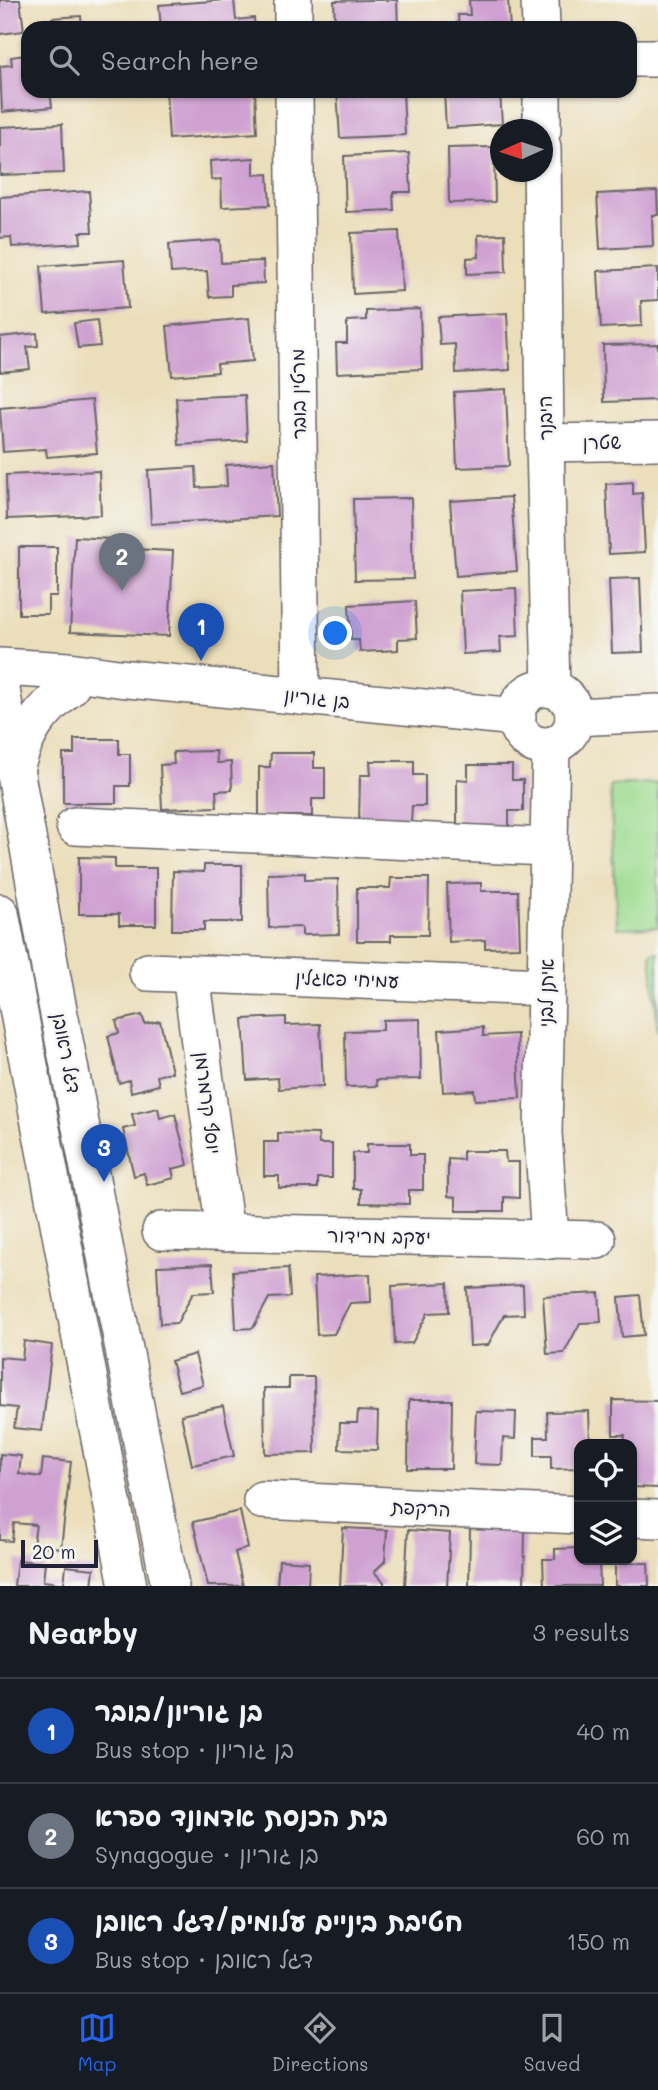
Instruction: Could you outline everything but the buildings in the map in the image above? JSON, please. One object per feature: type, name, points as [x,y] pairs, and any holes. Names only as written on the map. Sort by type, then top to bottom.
[{"type":"street","points":[[293,0],[293,21]]},
{"type":"street","points":[[540,0],[541,21]]},
{"type":"street","points":[[637,58],[658,58]]},
{"type":"street","name":"מרטין בובר","points":[[294,98],[302,696]]},
{"type":"street","points":[[542,98],[542,119]]},
{"type":"street","name":"היבנר","points":[[542,182],[551,688]]},
{"type":"street","name":"שטרן","points":[[545,443],[658,441]]},
{"type":"street","name":"בן גוריון","points":[[0,685],[58,670],[517,717]]},
{"type":"street","name":"בן גוריון","points":[[0,685],[70,687],[118,678]]},
{"type":"street","name":"דגל ראובן","points":[[0,685],[48,957],[170,1586]]},
{"type":"street","points":[[15,770],[33,723],[47,706],[70,687]]},
{"type":"street","points":[[551,688],[568,698],[574,717],[568,736],[551,746],[531,742],[518,727],[517,717],[518,707],[531,692],[551,688]]},
{"type":"street","points":[[574,717],[658,713]]},
{"type":"street","name":"איתן לבני","points":[[550,1240],[543,1133],[551,746]]},
{"type":"street","points":[[75,826],[548,847]]},
{"type":"street","name":"דגל ראובן","points":[[0,913],[5,964],[128,1586]]},
{"type":"street","points":[[5,964],[48,957]]},
{"type":"street","name":"עמיחי פאגלין","points":[[148,972],[546,987]]},
{"type":"street","name":"יוסף קרמרמן","points":[[191,974],[225,1233]]},
{"type":"street","name":"יעקב מרידור","points":[[162,1231],[597,1240]]},
{"type":"street","name":"הרקפת","points":[[262,1500],[574,1516]]},
{"type":"street","points":[[637,1518],[658,1519]]},
{"type":"green space","points":[[658,783],[658,927],[617,928],[610,785]]},
{"type":"green space","points":[[658,952],[658,1031],[651,953]]},
{"type":"place","name":"בית הכנסת אדמונד ספרא","points":[[122,591]]},
{"type":"place","name":"בן גוריון/בובר","points":[[201,661]]},
{"type":"place","name":"חטיבת ביניים עלומים/דגל ראובן","points":[[104,1182]]}]
